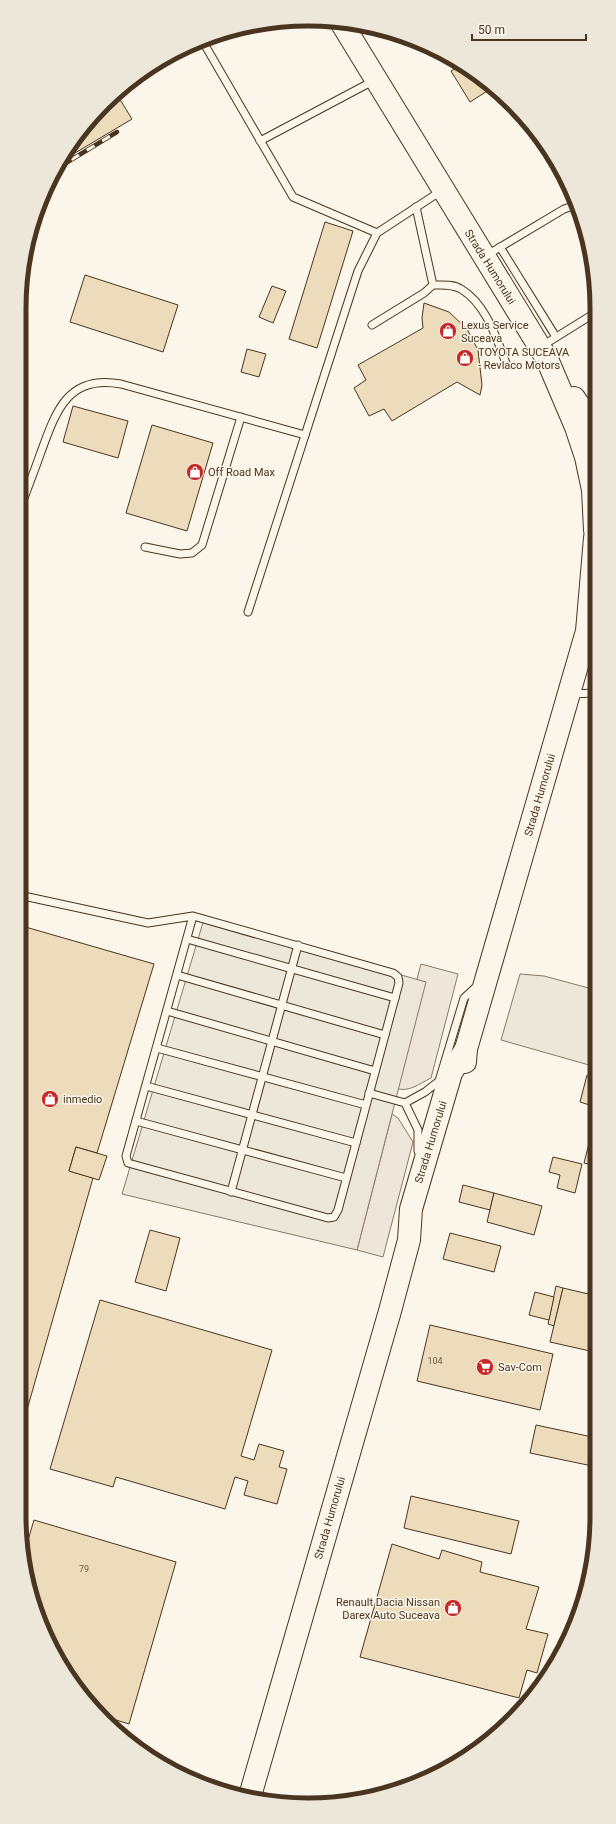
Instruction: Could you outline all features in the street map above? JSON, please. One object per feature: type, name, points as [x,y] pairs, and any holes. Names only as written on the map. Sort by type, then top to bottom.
[{"type":"main road","name":"Strada Humorului","points":[[345,28],[443,190],[492,252],[548,347],[586,457],[590,476]]},
{"type":"main road","points":[[548,347],[590,419]]},
{"type":"main road","name":"Strada Humorului","points":[[251,1792],[390,1311],[409,1240],[424,1213],[465,1072],[466,1049],[587,631],[590,596]]},
{"type":"main road","points":[[587,631],[590,622]]},
{"type":"main road","name":"Strada Humorului","points":[[409,1240],[409,1202],[451,1073],[466,1049]]},
{"type":"lane","points":[[205,45],[293,197],[376,233]]},
{"type":"lane","points":[[260,141],[375,80]]},
{"type":"lane","points":[[248,612],[358,271],[376,233],[443,190]]},
{"type":"lane","points":[[416,207],[433,285]]},
{"type":"lane","points":[[492,252],[564,209],[571,207]]},
{"type":"lane","points":[[372,325],[424,293],[433,285],[447,285],[460,288],[478,305],[494,332],[506,363]]},
{"type":"lane","points":[[548,347],[590,317]]},
{"type":"lane","points":[[26,493],[55,415],[65,400],[85,387],[100,383],[121,384],[306,435]]},
{"type":"lane","points":[[145,546],[180,554],[192,553],[202,545],[241,417]]},
{"type":"lane","points":[[569,694],[590,693]]},
{"type":"lane","points":[[26,897],[148,923],[193,916],[393,973],[398,977],[399,983],[395,998],[338,1210],[334,1216],[328,1218],[128,1163],[126,1156],[193,916]]},
{"type":"lane","points":[[187,939],[395,998]]},
{"type":"lane","points":[[231,1192],[298,945]]},
{"type":"lane","points":[[177,975],[384,1035]]},
{"type":"lane","points":[[369,1093],[405,1103],[425,1092],[439,1081],[464,998],[488,975]]},
{"type":"lane","points":[[167,1011],[375,1071]]},
{"type":"lane","points":[[156,1048],[366,1105]]},
{"type":"lane","points":[[146,1086],[356,1143]]},
{"type":"lane","points":[[405,1103],[418,1130],[419,1138],[416,1156]]},
{"type":"lane","points":[[136,1121],[346,1178]]},
{"type":"shaded area","points":[[204,919],[426,982],[357,1250],[122,1194]]},
{"type":"shaded area","points":[[421,964],[458,974],[431,1078],[410,1088],[400,1089],[389,1085]]},
{"type":"shaded area","points":[[520,974],[544,976],[590,988],[590,1065],[501,1040]]},
{"type":"shaded area","points":[[392,1114],[398,1118],[413,1142],[383,1257],[357,1250]]},
{"type":"building","points":[[456,68],[488,91],[470,102],[451,71]]},
{"type":"building","points":[[119,99],[132,119],[71,155],[84,136]]},
{"type":"building","points":[[325,222],[353,231],[317,348],[289,339]]},
{"type":"building","points":[[85,275],[178,305],[163,352],[70,322]]},
{"type":"building","points":[[272,286],[286,291],[273,323],[259,317]]},
{"type":"building","points":[[424,303],[449,312],[467,329],[478,350],[482,385],[480,395],[457,382],[392,421],[384,409],[369,416],[354,388],[366,380],[358,365],[423,328],[422,318]]},
{"type":"building","points":[[247,349],[266,354],[259,377],[241,372]]},
{"type":"building","points":[[73,406],[128,421],[118,458],[63,442]]},
{"type":"building","points":[[152,425],[213,443],[187,531],[126,513]]},
{"type":"building","points":[[26,927],[154,964],[97,1153],[76,1147],[69,1171],[93,1178],[26,1413]]},
{"type":"building","points":[[587,1075],[590,1076],[590,1105],[580,1102]]},
{"type":"building","points":[[590,1139],[590,1164],[584,1163]]},
{"type":"building","points":[[76,1147],[107,1156],[99,1180],[69,1171]]},
{"type":"building","points":[[553,1157],[582,1164],[575,1193],[557,1188],[560,1175],[549,1172]]},
{"type":"building","points":[[463,1185],[494,1193],[490,1210],[459,1202]]},
{"type":"building","points":[[494,1193],[542,1206],[534,1235],[487,1222]]},
{"type":"building","points":[[150,1230],[180,1238],[166,1291],[135,1282]]},
{"type":"building","points":[[450,1233],[501,1246],[494,1272],[443,1259]]},
{"type":"building","points":[[556,1286],[563,1288],[554,1326],[548,1324]]},
{"type":"building","points":[[563,1288],[590,1294],[590,1351],[550,1342]]},
{"type":"building","points":[[535,1292],[554,1297],[549,1320],[529,1315]]},
{"type":"building","points":[[100,1300],[272,1350],[241,1456],[254,1460],[259,1444],[284,1451],[279,1467],[287,1469],[277,1504],[244,1495],[248,1481],[235,1477],[225,1509],[116,1477],[113,1487],[50,1469]]},
{"type":"building","name":"Sav-Com","points":[[430,1325],[553,1354],[540,1410],[417,1381]]},
{"type":"building","points":[[536,1425],[590,1437],[590,1466],[530,1453]]},
{"type":"building","points":[[411,1496],[519,1521],[511,1554],[404,1528]]},
{"type":"building","points":[[34,1520],[176,1562],[129,1724],[113,1719],[96,1702],[84,1688],[55,1641],[41,1607],[31,1571],[27,1542]]},
{"type":"building","name":"Renault Dacia Nissan Darex Auto Suceava","points":[[392,1544],[439,1559],[442,1550],[482,1562],[480,1572],[539,1587],[526,1629],[548,1634],[537,1673],[527,1670],[519,1698],[360,1657]]},
{"type":"railway","points":[[67,162],[117,132]]},
{"type":"place","name":"Lexus Service Suceava","points":[[448,331]]},
{"type":"place","name":"TOYOTA SUCEAVA - Revlaco Motors","points":[[465,358]]},
{"type":"place","name":"Off Road Max","points":[[195,472]]},
{"type":"place","name":"inmedio","points":[[50,1099]]},
{"type":"place","name":"Sav-Com","points":[[485,1367]]},
{"type":"place","name":"Renault Dacia Nissan Darex Auto Suceava","points":[[453,1608]]}]
